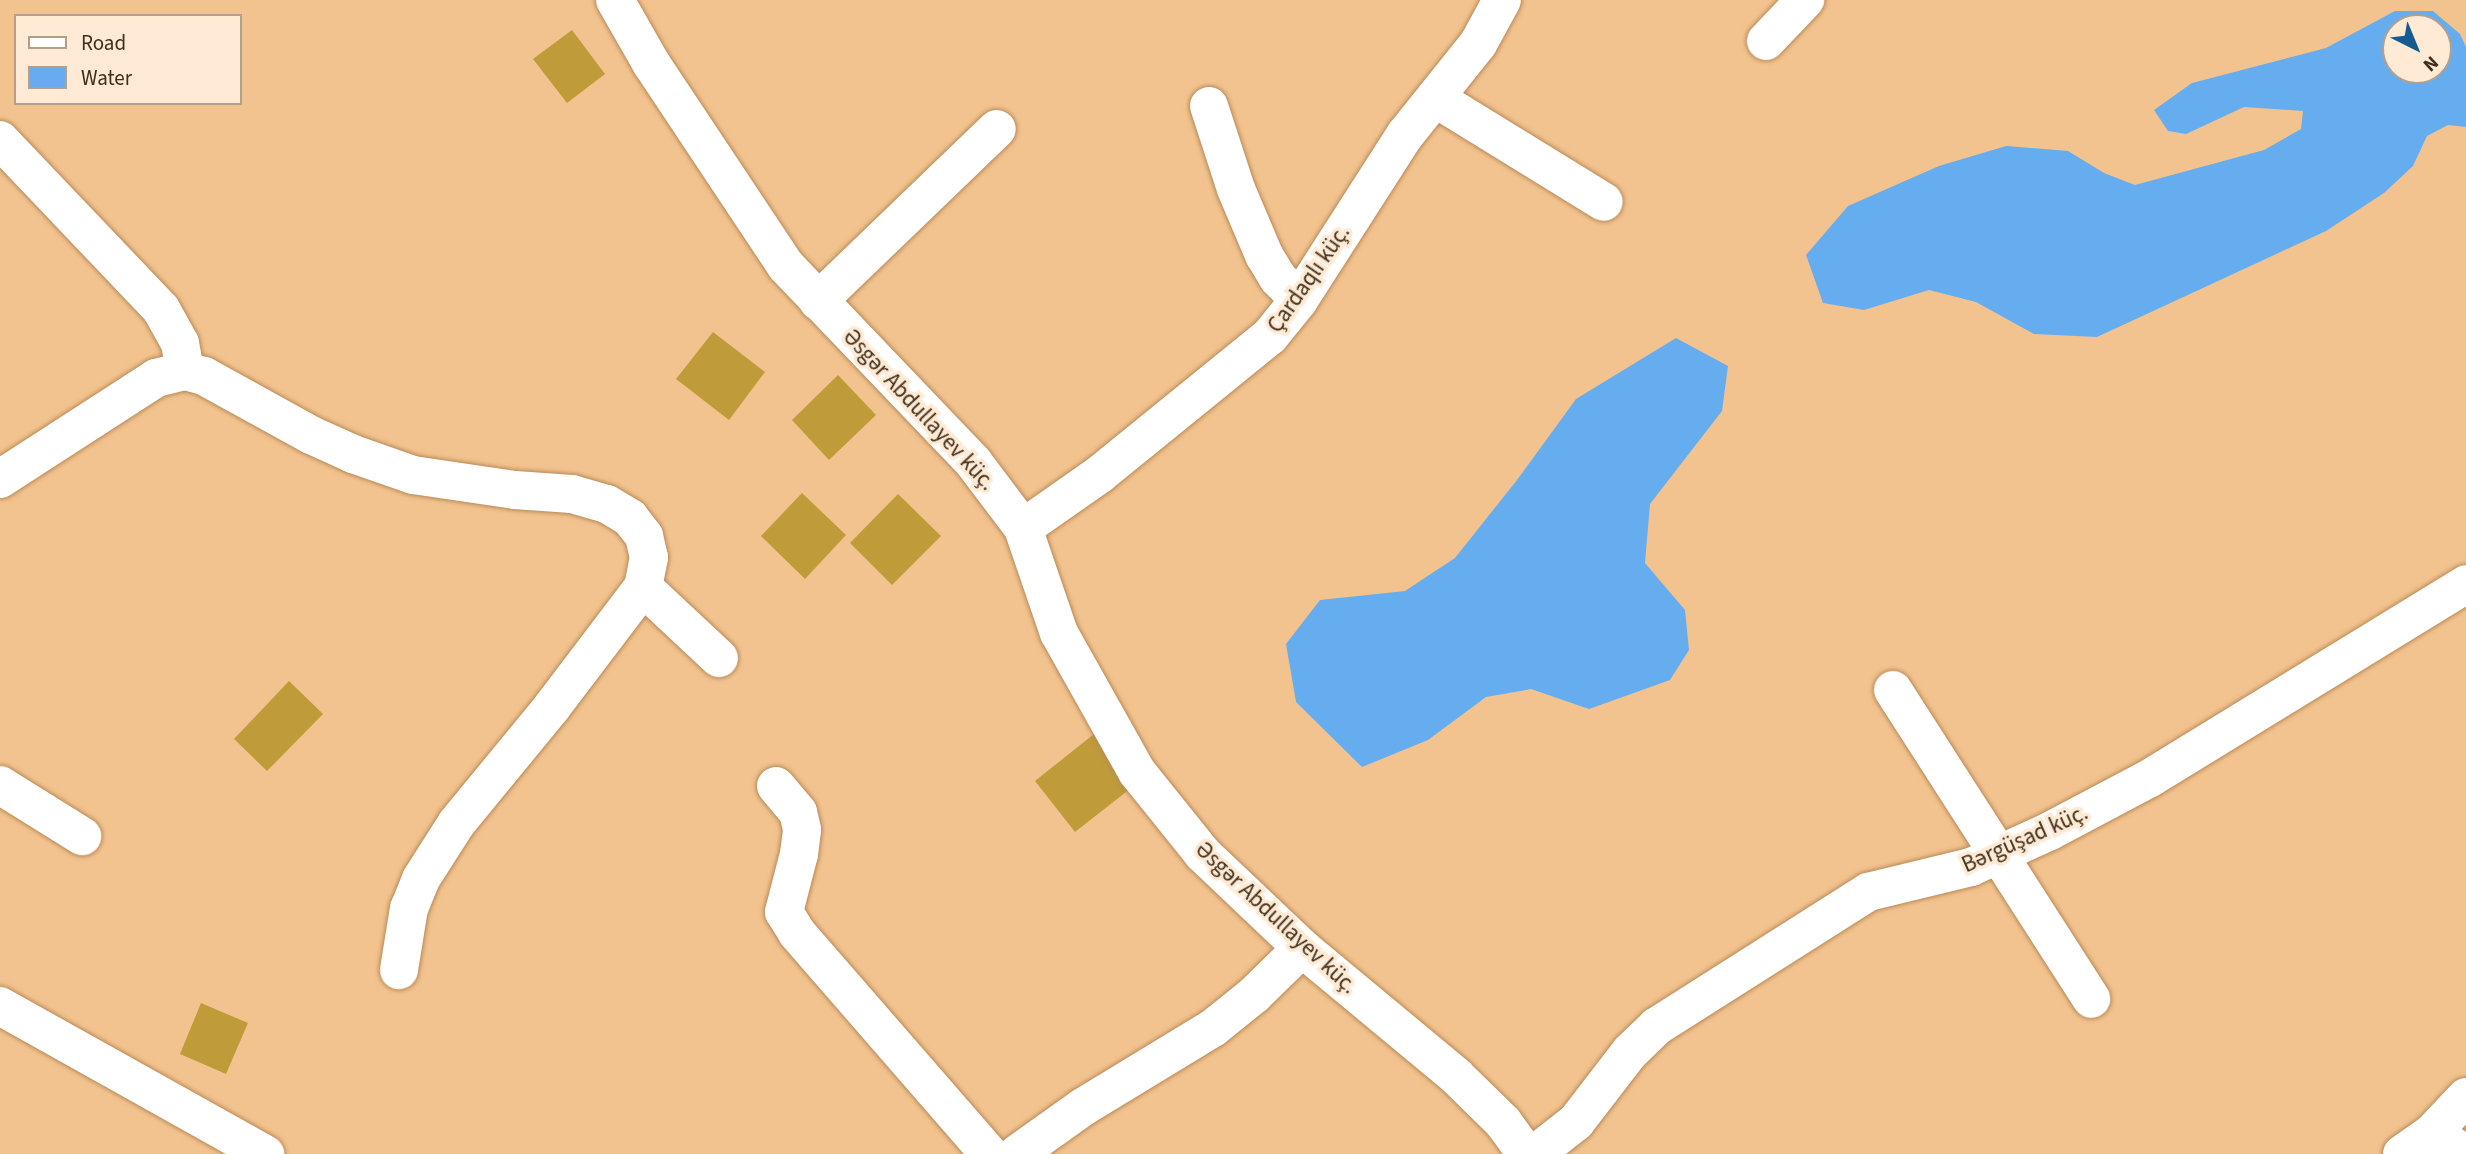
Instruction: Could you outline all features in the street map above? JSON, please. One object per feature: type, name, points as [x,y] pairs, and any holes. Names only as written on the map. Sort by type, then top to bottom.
[{"type":"street","name":"Əsgər Abdullayev küç.","points":[[615,0],[651,64],[786,266],[974,463],[1023,528],[1059,633],[1137,772],[1203,853],[1302,948],[1456,1076],[1503,1122],[1526,1154]]},
{"type":"street","name":"Çardaqlı küç.","points":[[1023,528],[1100,474],[1270,336],[1299,300],[1375,179],[1478,44],[1502,0]]},
{"type":"street","points":[[1766,41],[1805,0]]},
{"type":"street","points":[[1435,97],[1604,202]]},
{"type":"street","points":[[1209,106],[1236,189],[1264,255],[1278,278],[1299,300]]},
{"type":"street","points":[[818,301],[997,130]]},
{"type":"street","points":[[0,140],[161,309],[180,343],[185,370]]},
{"type":"street","points":[[0,479],[156,378],[185,370],[204,376],[311,435],[413,475],[515,490],[572,494],[607,504],[630,518],[644,536],[649,557],[643,587],[561,696],[456,824],[421,879],[409,908],[398,970]]},
{"type":"street","name":"Bərgüşad küç.","points":[[1535,1154],[1576,1122],[1630,1052],[1657,1026],[1868,892],[1971,867],[2150,778],[2466,583]]},
{"type":"street","points":[[643,587],[719,658]]},
{"type":"street","points":[[1893,690],[2091,999]]},
{"type":"street","points":[[0,785],[82,836]]},
{"type":"street","points":[[776,786],[798,812],[802,830],[799,854],[784,912],[797,933],[989,1154]]},
{"type":"street","points":[[1017,1154],[1094,1100],[1213,1028],[1254,995],[1302,948]]},
{"type":"street","points":[[0,1006],[265,1154]]},
{"type":"street","points":[[2402,1154],[2433,1132],[2466,1097]]},
{"type":"street","points":[[2433,1132],[2464,1154]]},
{"type":"water","points":[[2395,11],[2433,11],[2437,14],[2389,14]]},
{"type":"water","points":[[2382,18],[2382,84],[2452,84],[2452,27],[2460,34],[2466,47],[2466,127],[2448,125],[2427,136],[2413,166],[2384,193],[2326,231],[2097,337],[2034,334],[1976,302],[1929,290],[1864,310],[1823,303],[1806,255],[1848,206],[1939,166],[2006,146],[2068,151],[2104,173],[2135,185],[2264,150],[2301,129],[2303,111],[2244,107],[2186,134],[2168,131],[2154,110],[2192,83],[2326,48]]},
{"type":"water","points":[[1676,338],[1728,366],[1722,411],[1650,504],[1645,563],[1685,610],[1689,650],[1670,680],[1589,709],[1531,689],[1486,697],[1428,740],[1362,767],[1296,702],[1286,644],[1320,600],[1405,591],[1455,558],[1517,480],[1576,399]]},
{"type":"building","points":[[572,30],[605,74],[567,103],[533,59]]},
{"type":"building","points":[[713,332],[765,372],[729,420],[676,379]]},
{"type":"building","points":[[838,375],[876,415],[829,460],[792,420]]},
{"type":"building","points":[[802,493],[846,535],[805,579],[761,536]]},
{"type":"building","points":[[898,494],[941,536],[892,585],[850,543]]},
{"type":"building","points":[[289,681],[323,714],[267,771],[234,739]]},
{"type":"building","points":[[1094,734],[1135,785],[1075,832],[1035,781]]},
{"type":"building","points":[[201,1003],[248,1023],[226,1074],[180,1054]]}]
